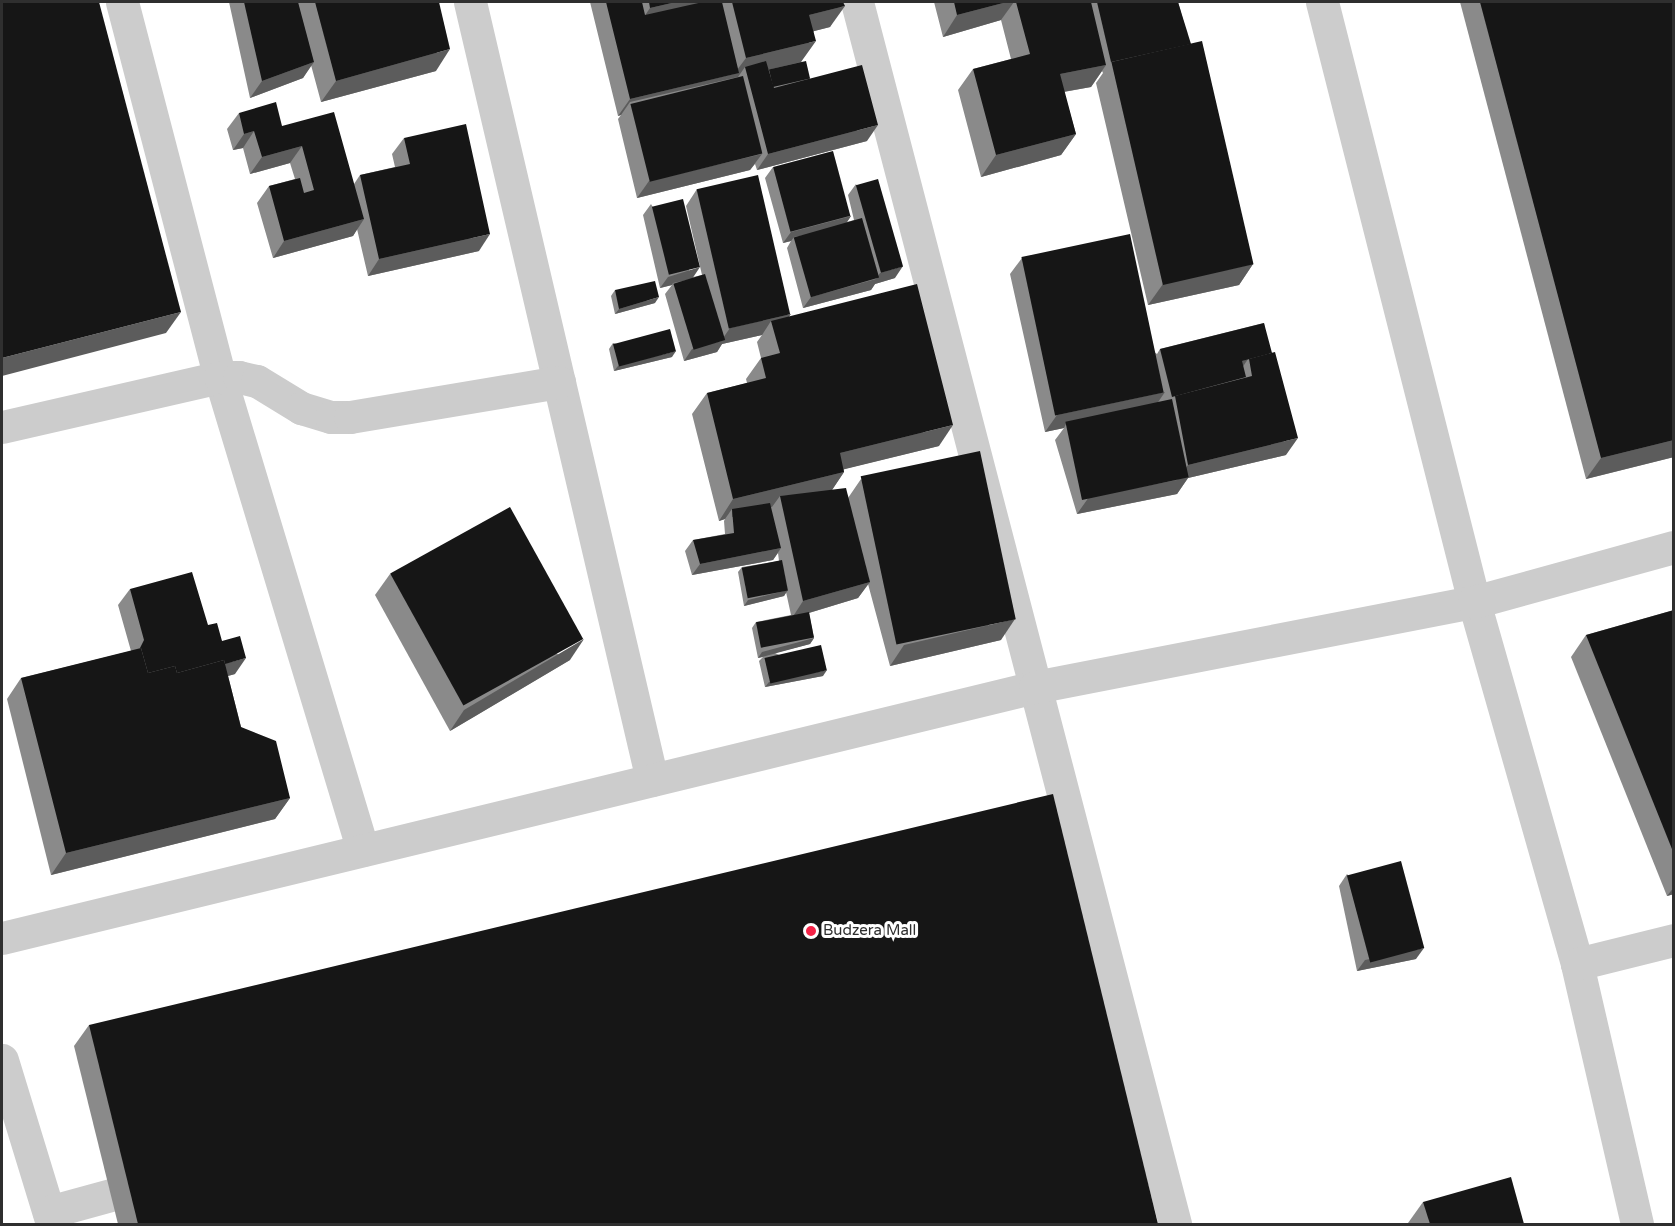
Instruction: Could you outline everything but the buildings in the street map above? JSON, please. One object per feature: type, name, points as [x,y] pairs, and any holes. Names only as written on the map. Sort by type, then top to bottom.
[{"type":"lane","points":[[122,2],[220,377],[363,850]]},
{"type":"lane","points":[[470,2],[652,780]]},
{"type":"lane","points":[[857,2],[1175,1224]]},
{"type":"lane","points":[[1322,2],[1474,602],[1577,964],[1637,1224]]},
{"type":"lane","points":[[2,427],[220,377],[239,376],[257,381],[301,408],[332,417],[350,417],[559,382]]},
{"type":"lane","points":[[2,938],[1035,687],[1474,602],[1674,547]]},
{"type":"lane","points":[[1577,964],[1674,940]]},
{"type":"lane","points":[[2,1060],[51,1218],[186,1174]]},
{"type":"place","name":"Budzera Mall","points":[[811,931]]}]
